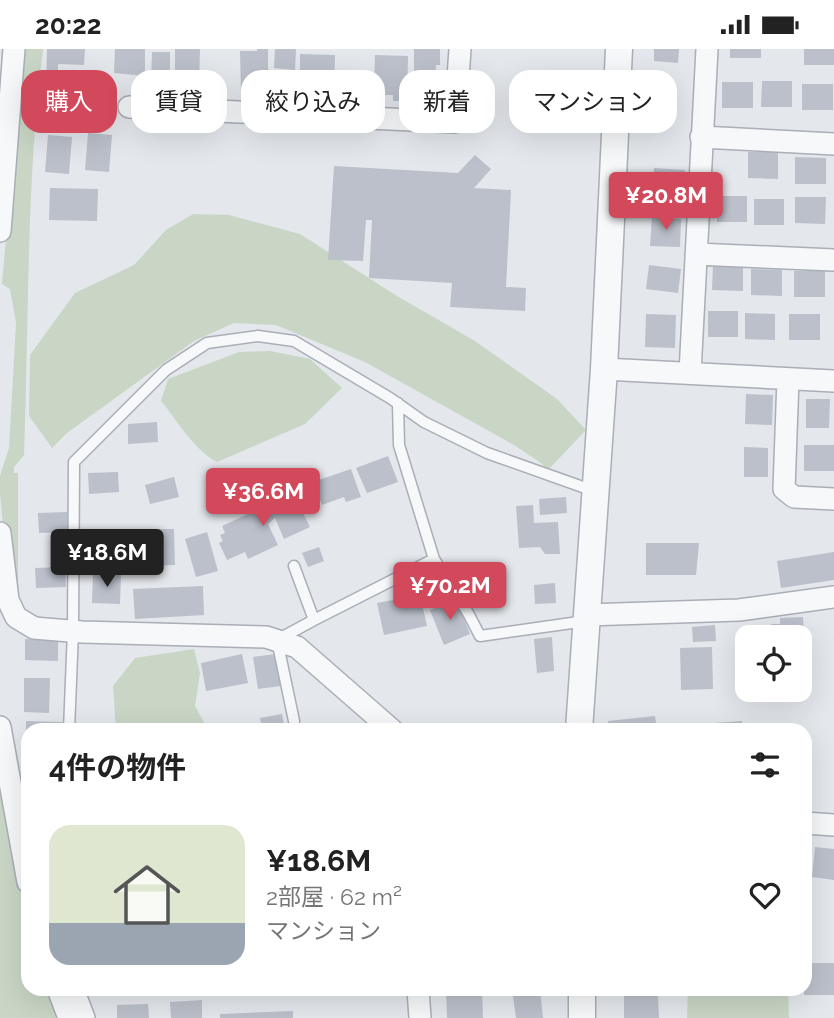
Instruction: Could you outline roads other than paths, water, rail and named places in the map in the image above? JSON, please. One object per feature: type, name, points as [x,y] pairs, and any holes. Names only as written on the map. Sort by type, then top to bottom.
[{"type":"street","points":[[0,231],[14,49]]},
{"type":"street","points":[[129,107],[455,122],[460,49]]},
{"type":"street","points":[[579,723],[604,369],[619,49]]},
{"type":"street","points":[[690,373],[706,49]]},
{"type":"street","points":[[701,137],[834,144]]},
{"type":"street","points":[[696,254],[834,260]]},
{"type":"street","points":[[604,369],[834,381]]},
{"type":"street","points":[[788,379],[784,489],[793,497],[834,499]]},
{"type":"street","points":[[0,533],[8,600],[16,617],[34,628],[266,636],[297,647],[384,723]]},
{"type":"street","points":[[586,618],[739,610],[834,597]]},
{"type":"street","points":[[0,727],[21,843]]},
{"type":"street","points":[[812,823],[834,825]]},
{"type":"street","points":[[61,996],[69,1018]]},
{"type":"street","points":[[76,996],[85,1018]]},
{"type":"street","points":[[418,996],[420,1018]]},
{"type":"street","points":[[582,996],[582,1018]]},
{"type":"lane","points":[[69,723],[74,462],[166,370],[207,343],[258,336],[293,341],[398,403],[424,422],[487,453],[595,491]]},
{"type":"lane","points":[[398,403],[399,445],[434,559],[480,636],[586,618]]},
{"type":"lane","points":[[293,721],[277,640],[434,559]]},
{"type":"lane","points":[[293,566],[314,619]]}]
